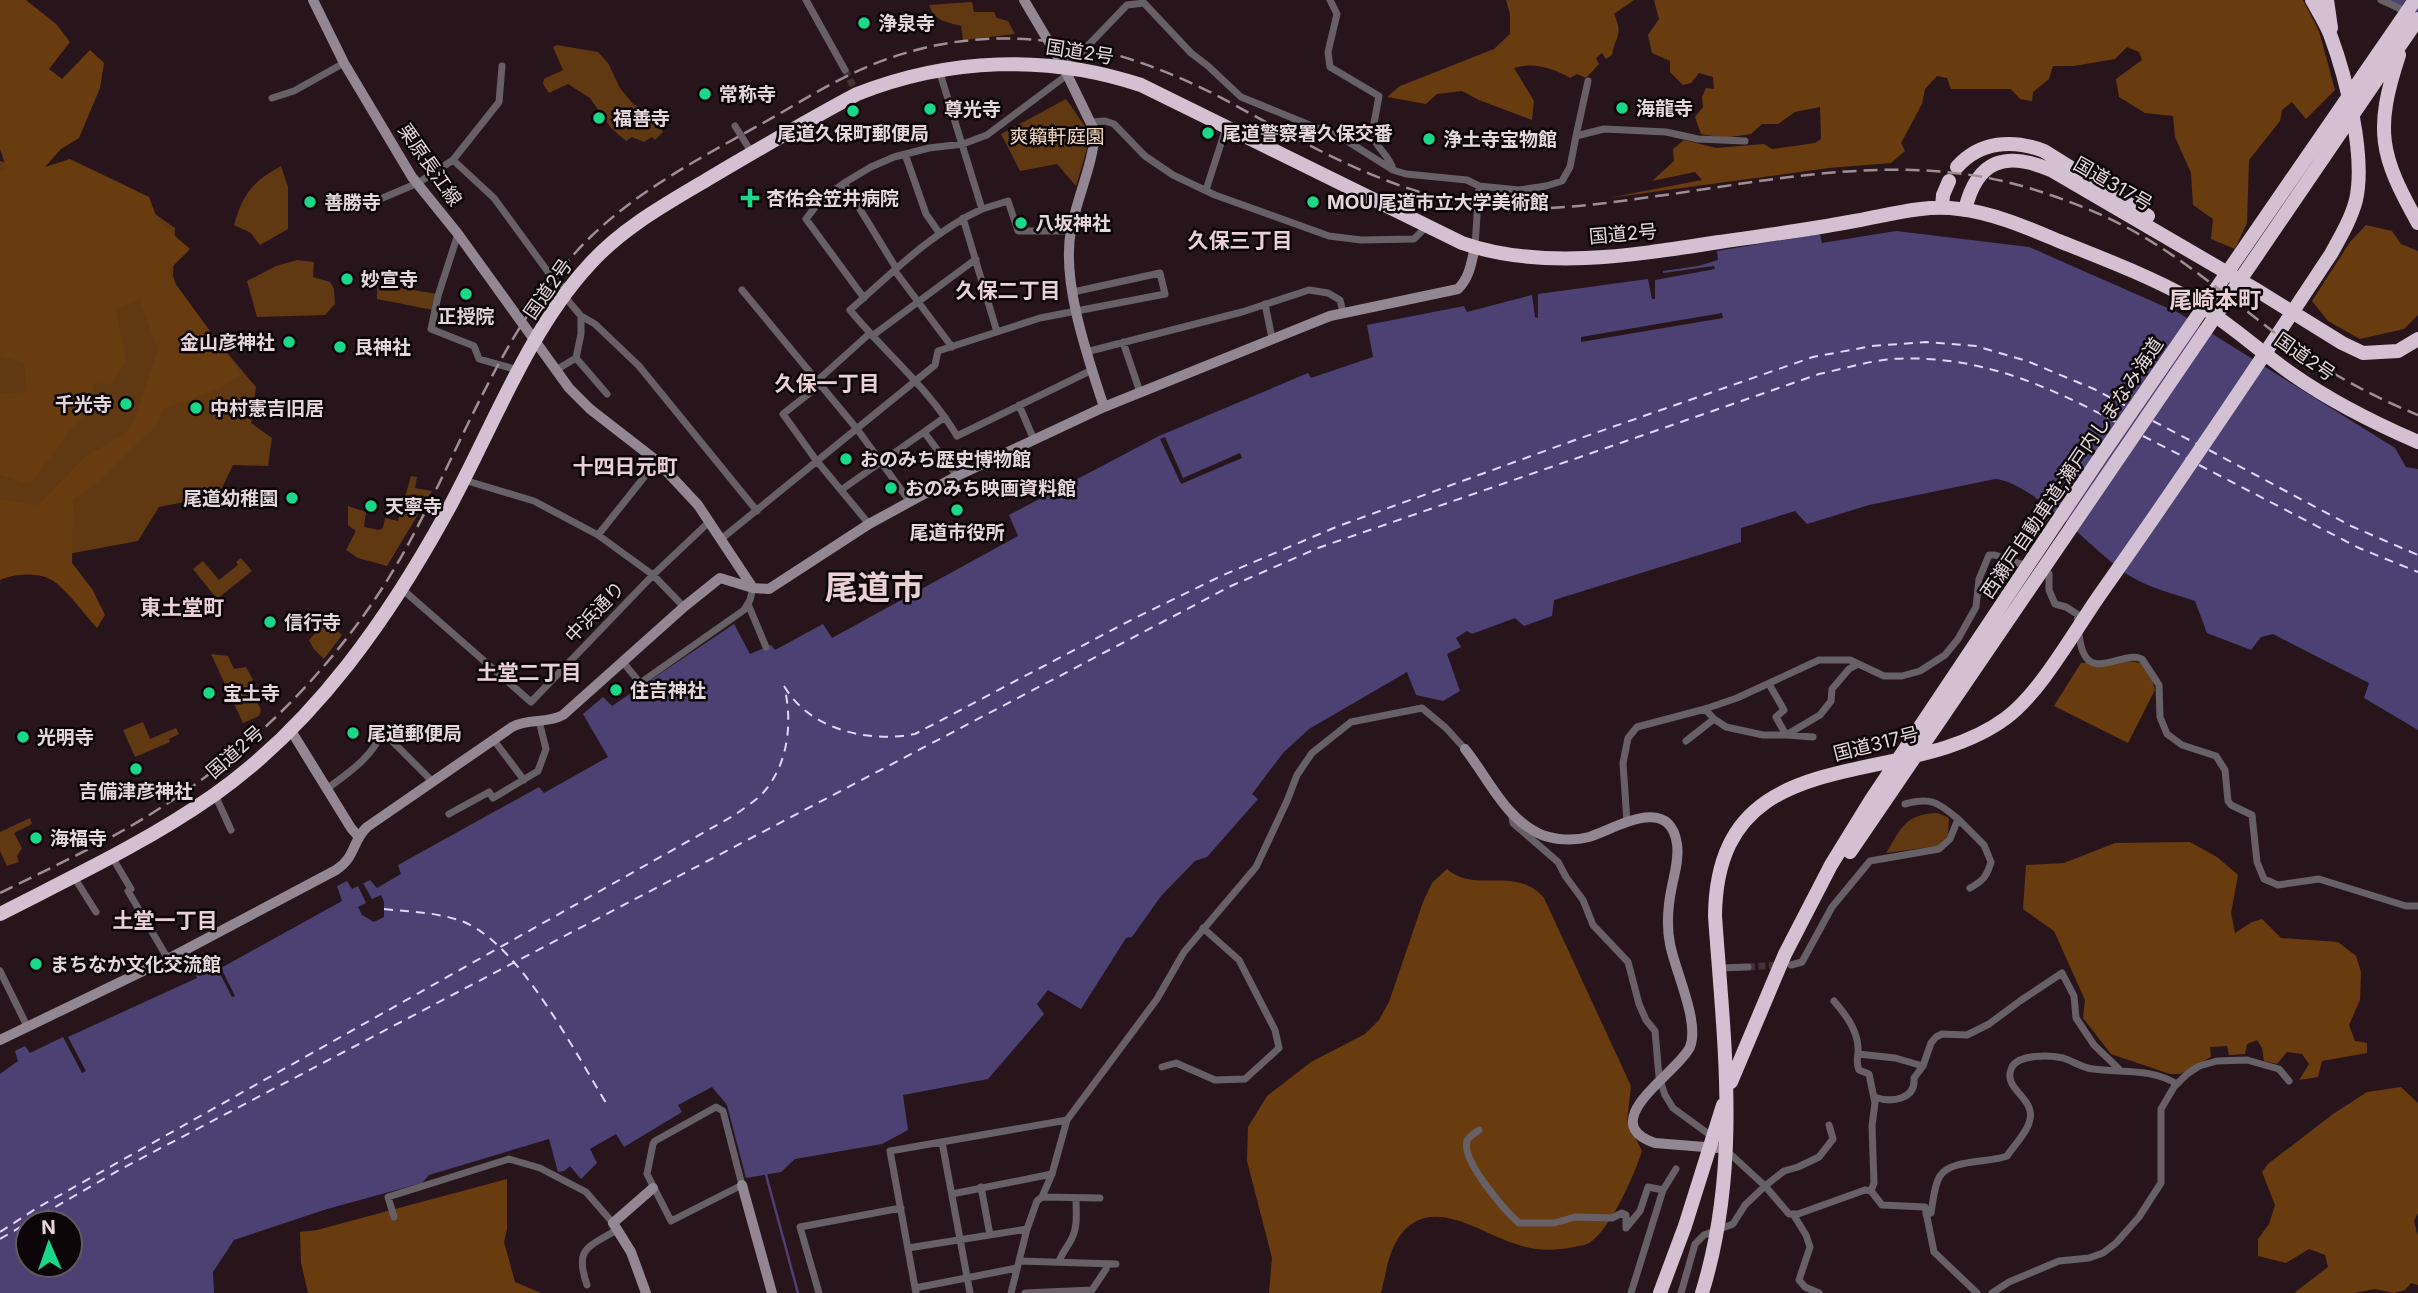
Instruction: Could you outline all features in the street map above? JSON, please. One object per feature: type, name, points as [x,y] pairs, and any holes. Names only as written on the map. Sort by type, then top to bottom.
[{"type":"highway","name":"国道317号","points":[[2312,0],[2335,50]]},
{"type":"highway","points":[[2320,0],[2329,32]]},
{"type":"highway","name":"国道317号","points":[[1702,1293],[1722,1202],[1728,1099],[1716,893],[1720,867],[1737,829],[1753,810],[1778,795],[1812,781],[1970,740],[2016,710],[2045,674],[2316,275],[2351,216],[2358,180],[2357,145],[2335,50],[2327,0]]},
{"type":"highway","name":"西瀬戸自動車道;瀬戸内しまなみ海道","points":[[1660,1293],[1738,1061],[1770,986],[1831,865],[1877,802],[2101,456],[2262,236],[2332,133],[2415,0]]},
{"type":"highway","points":[[2418,18],[2401,47],[2388,95],[2382,135],[2389,164],[2418,223]]},
{"type":"highway","name":"西瀬戸自動車道;瀬戸内しまなみ海道","points":[[2332,133],[2418,18]]},
{"type":"highway","name":"国道2号","points":[[0,914],[112,857],[215,794],[290,729],[357,653],[402,589],[464,480],[535,340],[587,267],[627,230],[855,90],[939,69],[999,64],[1110,74],[1141,85],[1475,247],[1529,256],[1613,256],[1788,232],[1910,210],[1942,207],[1965,209],[2027,228],[2120,266],[2181,295],[2229,325],[2316,390],[2370,421],[2418,442]]},
{"type":"highway","name":"国道317号","points":[[1957,167],[1976,150],[1989,145],[2027,144],[2044,151],[2115,194],[2255,289]]},
{"type":"highway","name":"国道317号","points":[[1965,209],[1971,189],[1979,176],[1999,162],[2010,159],[2036,163],[2363,353],[2398,351],[2418,339]]},
{"type":"highway","points":[[1942,207],[1943,195],[1949,181]]},
{"type":"street","name":"栗原長江線","points":[[313,0],[344,64],[412,177],[458,234],[569,388],[590,409],[657,461],[698,505],[753,588]]},
{"type":"street","points":[[806,0],[845,70]]},
{"type":"street","points":[[1024,0],[1065,70],[1092,122],[1095,136],[1070,231],[1069,250],[1076,313],[1104,407]]},
{"type":"street","points":[[1329,0],[1338,14],[1328,52],[1330,67],[1379,96],[1372,134],[1373,139],[1390,159],[1393,170]]},
{"type":"street","points":[[2381,0],[2399,8],[2418,25]]},
{"type":"street","points":[[864,298],[806,219],[819,202],[871,167],[905,154],[962,144],[987,135],[1065,70],[1128,3],[1144,3],[1191,53],[1241,97],[1344,139],[1393,170],[1406,174],[1467,180],[1479,186],[1519,190],[1562,181],[1570,167],[1588,81]]},
{"type":"street","points":[[272,99],[294,91],[344,64]]},
{"type":"street","points":[[366,205],[418,183],[453,160],[499,102],[502,66]]},
{"type":"street","points":[[939,69],[982,209]]},
{"type":"street","points":[[1092,122],[1105,121],[1114,124],[1145,156],[1174,175],[1206,190],[1329,236],[1361,240],[1414,239],[1427,226]]},
{"type":"street","points":[[734,126],[752,153]]},
{"type":"street","points":[[1206,190],[1226,128]]},
{"type":"street","points":[[1576,136],[1604,129],[1666,132],[1698,139],[1745,141]]},
{"type":"street","points":[[905,154],[926,214],[940,234]]},
{"type":"street","points":[[453,160],[495,198],[581,316],[595,324],[639,366],[757,511]]},
{"type":"street","points":[[844,183],[896,270],[952,347]]},
{"type":"street","points":[[720,578],[753,588],[769,589],[869,524],[957,476],[1104,407],[1343,312],[1458,289],[1466,281],[1475,247],[1479,186]]},
{"type":"street","points":[[1070,231],[1018,231],[1008,201],[982,209],[940,234],[850,310],[946,416],[957,436],[1092,370]]},
{"type":"street","points":[[963,218],[997,332]]},
{"type":"street","points":[[458,234],[441,286],[431,329],[474,346],[479,359],[519,370]]},
{"type":"street","points":[[869,524],[783,414],[871,335],[975,259]]},
{"type":"street","points":[[720,540],[935,365],[938,351],[1040,318],[1165,294],[1160,273],[1073,292]]},
{"type":"street","points":[[742,290],[857,429],[910,502]]},
{"type":"street","points":[[1086,352],[1309,290],[1328,293],[1340,300],[1343,312]]},
{"type":"street","points":[[1265,304],[1272,338]]},
{"type":"street","points":[[556,370],[576,358],[581,334],[581,316]]},
{"type":"street","points":[[1123,342],[1140,392]]},
{"type":"street","points":[[576,358],[607,394]]},
{"type":"street","points":[[1019,405],[1034,440]]},
{"type":"street","points":[[841,490],[946,416]]},
{"type":"street","points":[[924,432],[957,476]]},
{"type":"street","points":[[598,535],[657,461]]},
{"type":"street","points":[[464,480],[534,501],[598,535],[653,575],[684,607]]},
{"type":"street","name":"中浜通り","points":[[531,702],[653,575],[709,522]]},
{"type":"street","points":[[1627,822],[1623,763],[1631,733],[1637,727],[1705,709],[1769,684],[1819,660],[1843,659],[1878,674],[1902,676],[1920,671],[1945,655],[1958,639],[1976,607],[1979,579],[1989,555],[1994,555],[2049,574],[2052,601],[2077,614],[2082,651],[2087,659],[2099,664],[2130,656],[2142,659],[2159,685],[2160,717],[2167,734],[2182,745],[2206,751],[2220,761],[2226,775],[2228,801],[2231,805],[2249,812],[2253,818],[2257,862],[2264,879],[2278,885],[2319,879],[2406,906],[2418,906]]},
{"type":"street","points":[[0,1040],[168,959],[343,866],[351,857],[358,836],[493,739],[521,722],[551,720],[563,715],[720,578],[734,562]]},
{"type":"street","points":[[623,662],[640,683],[744,610],[753,588]]},
{"type":"street","points":[[402,589],[531,702],[546,749],[538,771],[493,798],[489,792],[449,814]]},
{"type":"street","points":[[748,604],[766,647]]},
{"type":"street","points":[[1786,735],[1820,715],[1831,701],[1832,689],[1849,669],[1857,664]]},
{"type":"street","points":[[1769,684],[1784,710],[1776,717],[1786,735]]},
{"type":"street","points":[[1011,1293],[1027,1229],[1037,1201],[1042,1197],[1052,1174],[1067,1121],[1157,999],[1184,952],[1256,867],[1297,775],[1312,753],[1351,722],[1422,708],[1446,728],[1483,771],[1513,822],[1558,862],[1583,900],[1593,925],[1628,962],[1639,1004],[1646,1020],[1655,1031],[1659,1077],[1673,1108],[1706,1130],[1765,1186],[1789,1214],[1798,1214],[1865,1190],[1871,1191],[1882,1205],[1925,1207],[1934,1252],[1977,1293]]},
{"type":"street","points":[[1705,709],[1726,727],[1763,735],[1813,737]]},
{"type":"street","points":[[1686,741],[1714,719]]},
{"type":"street","points":[[290,729],[358,836]]},
{"type":"street","points":[[328,789],[349,773],[379,741],[382,731],[432,781]]},
{"type":"street","points":[[493,739],[524,780]]},
{"type":"street","points":[[215,794],[231,830]]},
{"type":"street","points":[[1905,804],[1930,800],[1944,806],[1984,845],[1991,862],[1987,875],[1970,888]]},
{"type":"street","points":[[1512,817],[1541,834],[1568,839],[1588,838],[1642,817],[1662,820],[1674,833],[1678,853],[1668,924],[1670,945],[1687,1005],[1692,1042],[1684,1057],[1639,1102],[1634,1123],[1639,1132],[1656,1143],[1726,1150]]},
{"type":"street","points":[[1791,965],[1802,962],[1832,907],[1870,860],[1939,849],[1950,839],[1958,819]]},
{"type":"street","points":[[112,857],[168,959]]},
{"type":"street","points":[[74,877],[96,912]]},
{"type":"street","points":[[1162,1067],[1176,1063],[1215,1080],[1245,1079],[1279,1048],[1275,1030],[1239,960],[1203,928]]},
{"type":"street","points":[[1719,968],[1748,967]]},
{"type":"street","points":[[0,971],[27,1026]]},
{"type":"street","points":[[1874,1097],[1905,1098],[1912,1093],[1914,1078],[1923,1066],[1931,1043],[1936,1037],[1942,1034],[1967,1035],[1978,1030],[2062,973],[2074,996],[2076,1018],[2094,1045],[2119,1069]]},
{"type":"street","points":[[1834,1001],[1845,1014],[1856,1035],[1856,1065],[1859,1070],[1869,1074],[1874,1097],[1871,1126],[1874,1183],[1871,1191]]},
{"type":"street","points":[[1858,1054],[1895,1058],[1923,1066]]},
{"type":"street","points":[[1926,1214],[1931,1213],[1940,1176],[1946,1169],[2007,1156],[2029,1123],[2030,1107],[2010,1082],[2015,1063],[2023,1059],[2052,1056],[2089,1069],[2119,1069],[2164,1076],[2177,1084]]},
{"type":"street","points":[[1992,1293],[2009,1282],[2059,1261],[2089,1258],[2116,1243],[2139,1217],[2161,1183],[2161,1109],[2177,1084],[2199,1066],[2232,1059],[2247,1060],[2279,1069],[2289,1081]]},
{"type":"street","points":[[742,1185],[671,1221],[647,1174],[655,1141],[716,1107],[723,1111],[772,1293]]},
{"type":"street","points":[[1025,1293],[1092,1290],[1111,1264],[1018,1264],[915,1291],[890,1151],[1067,1121]]},
{"type":"street","points":[[1681,1293],[1695,1244],[1704,1235],[1733,1224],[1745,1205],[1784,1171],[1819,1157],[1833,1139],[1829,1125]]},
{"type":"street","points":[[1479,1130],[1466,1143],[1468,1154],[1484,1184],[1519,1223],[1554,1223],[1575,1217],[1612,1218],[1622,1213],[1626,1215],[1626,1228],[1640,1211],[1648,1188],[1663,1190]]},
{"type":"street","points":[[943,1142],[970,1293]]},
{"type":"street","points":[[394,1217],[388,1197],[509,1159],[540,1168],[586,1192],[615,1226],[631,1252],[646,1293]]},
{"type":"street","points":[[1631,1293],[1663,1190],[1676,1168]]},
{"type":"street","points":[[952,1194],[981,1186],[1052,1174]]},
{"type":"street","points":[[981,1186],[990,1235]]},
{"type":"street","points":[[587,1285],[581,1268],[581,1255],[653,1188]]},
{"type":"street","points":[[1042,1197],[1100,1198]]},
{"type":"street","points":[[1059,1262],[1076,1228],[1076,1198]]},
{"type":"street","points":[[819,1293],[800,1227],[901,1208]]},
{"type":"street","points":[[1793,1214],[1810,1247],[1799,1280],[1805,1287],[1819,1293]]},
{"type":"street","points":[[908,1248],[1027,1229]]},
{"type":"green space","points":[[972,2],[974,12],[994,12],[997,18],[1008,21],[1015,34],[963,40],[961,26],[938,18],[929,5]]},
{"type":"green space","points":[[557,45],[598,52],[608,63],[620,88],[633,104],[651,112],[663,132],[655,140],[652,137],[644,142],[632,137],[626,141],[611,128],[590,98],[568,84],[549,93],[543,84],[544,79],[563,70],[553,47]]},
{"type":"green space","name":"爽籟軒庭園","points":[[1066,99],[1091,135],[1076,186],[1057,164],[1020,171],[1001,134]]},
{"type":"green space","points":[[0,161],[138,202],[175,228],[173,276],[180,297],[256,387],[251,423],[272,438],[268,466],[233,465],[221,490],[210,489],[190,501],[159,507],[138,541],[9,565],[0,570]]},
{"type":"green space","points":[[281,166],[288,187],[288,229],[260,245],[251,233],[234,225],[250,190]]},
{"type":"green space","points":[[297,260],[314,262],[313,277],[330,282],[334,289],[335,304],[325,315],[257,317],[247,281],[276,266]]},
{"type":"green space","points":[[377,284],[437,294],[433,310],[377,299]]},
{"type":"green space","points":[[411,476],[417,477],[415,488],[432,491],[387,566],[358,558],[346,550],[356,531],[348,525],[348,506],[366,512],[364,527],[379,530],[383,528],[385,518],[398,521]]},
{"type":"green space","points":[[241,558],[252,571],[217,599],[193,569],[203,561],[219,580],[238,565],[236,562]]},
{"type":"green space","points":[[322,626],[328,630],[332,626],[342,635],[324,659],[309,640]]},
{"type":"green space","points":[[211,654],[228,656],[234,669],[246,667],[253,680],[250,685],[261,710],[259,716],[243,723]]},
{"type":"green space","points":[[143,722],[150,739],[176,728],[179,734],[169,739],[170,742],[135,757],[123,730]]},
{"type":"green space","points":[[1938,813],[1949,818],[1948,835],[1938,846],[1886,853],[1905,824],[1918,816]]},
{"type":"green space","points":[[30,818],[32,824],[14,833],[22,848],[17,856],[19,862],[7,866],[0,851],[0,832]]},
{"type":"shaded area","points":[[0,0],[26,0],[56,24],[70,42],[49,69],[62,79],[90,50],[104,63],[100,88],[79,138],[61,149],[45,167],[70,159],[149,197],[158,221],[190,249],[167,272],[242,375],[219,389],[163,409],[157,425],[98,482],[73,499],[72,563],[92,589],[105,615],[97,628],[68,594],[50,579],[25,575],[0,580],[0,499],[38,505],[85,457],[124,434],[134,422],[158,350],[140,300],[115,308],[126,360],[112,384],[94,383],[88,413],[70,429],[31,484],[0,475],[0,394],[27,393],[24,363],[0,356],[0,171],[7,170],[0,149]]},
{"type":"shaded area","points":[[1506,0],[1634,0],[1614,14],[1619,32],[1612,55],[1606,59],[1602,53],[1596,58],[1599,64],[1586,78],[1577,74],[1570,78],[1557,71],[1536,66],[1514,68],[1534,101],[1532,120],[1462,91],[1437,94],[1426,104],[1387,97],[1400,86],[1494,49],[1510,34],[1510,14]]},
{"type":"shaded area","points":[[1654,0],[2303,0],[2319,31],[2335,90],[2306,119],[2292,102],[2282,110],[2280,121],[2249,160],[2247,223],[2235,249],[2211,239],[2213,219],[2193,205],[2191,173],[2175,137],[2173,116],[2145,113],[2119,97],[2116,79],[2142,60],[2139,52],[2127,47],[2115,59],[2074,66],[2053,66],[2049,79],[2033,92],[2032,101],[2020,99],[2011,89],[1951,89],[1947,78],[1937,76],[1925,89],[1922,104],[1901,143],[1905,151],[1891,163],[1829,168],[1608,198],[1702,180],[1695,172],[1652,181],[1674,161],[1673,149],[1684,140],[1716,148],[1764,144],[1772,149],[1815,143],[1821,139],[1820,107],[1795,112],[1778,124],[1762,124],[1751,134],[1723,138],[1701,134],[1695,117],[1703,107],[1702,97],[1706,88],[1714,89],[1713,77],[1699,73],[1691,83],[1683,85],[1670,72],[1670,61],[1652,53],[1648,35],[1659,19]]},
{"type":"shaded area","points":[[2366,225],[2392,231],[2401,244],[2418,251],[2418,315],[2404,329],[2360,339],[2328,321],[2312,301],[2350,242]]},
{"type":"shaded area","points":[[1896,231],[2029,247],[2179,313],[2395,448],[2406,467],[2418,469],[2418,730],[2364,698],[2369,683],[2273,634],[2261,637],[2251,650],[2207,633],[2195,601],[2130,576],[2045,505],[2011,483],[1995,479],[1869,505],[1807,524],[1795,511],[1741,528],[1741,542],[1554,600],[1552,616],[1524,626],[1515,618],[1472,634],[1467,631],[1456,638],[1461,647],[1447,654],[1460,691],[1443,701],[1416,695],[1407,672],[1309,729],[1283,753],[1252,794],[1258,799],[1207,857],[1195,861],[1161,896],[1132,937],[1126,938],[1081,1009],[1048,990],[1037,1004],[1044,1014],[988,1079],[903,1095],[908,1130],[882,1144],[795,1159],[781,1172],[746,1178],[727,1105],[712,1087],[678,1105],[682,1112],[624,1147],[616,1134],[590,1149],[597,1163],[581,1179],[570,1166],[558,1172],[549,1139],[429,1175],[422,1183],[327,1209],[234,1240],[213,1272],[214,1293],[0,1293],[0,1074],[18,1061],[15,1051],[25,1046],[30,1053],[63,1037],[82,1073],[86,1071],[68,1037],[197,978],[195,971],[208,965],[216,966],[232,997],[235,996],[221,968],[342,901],[337,886],[347,881],[352,889],[370,880],[377,888],[401,874],[398,865],[539,787],[544,793],[608,757],[583,714],[603,697],[612,706],[734,624],[750,654],[771,645],[775,650],[823,624],[832,638],[1018,536],[1009,515],[1159,436],[1308,373],[1311,378],[1373,357],[1367,325],[1464,306],[1467,312],[1532,295],[1535,317],[1538,318],[1538,294],[1648,279],[1652,299],[1655,299],[1655,280],[1715,269],[1714,266],[1663,271],[1718,260],[1717,251],[1820,234],[1822,243]]},
{"type":"shaded area","points":[[2121,660],[2148,664],[2155,690],[2128,743],[2054,706],[2081,663]]},
{"type":"shaded area","points":[[2190,842],[2217,857],[2238,875],[2231,913],[2235,933],[2262,919],[2281,938],[2338,942],[2356,956],[2361,972],[2360,1000],[2349,1025],[2355,1041],[2367,1043],[2367,1053],[2322,1061],[2318,1077],[2299,1080],[2309,1064],[2302,1054],[2287,1052],[2277,1064],[2264,1061],[2262,1048],[2257,1040],[2247,1044],[2245,1054],[2229,1055],[2227,1046],[2210,1047],[2211,1057],[2180,1074],[2170,1074],[2111,1054],[2083,1018],[2085,1000],[2054,931],[2023,909],[2026,865],[2064,863],[2115,843]]},
{"type":"shaded area","points":[[1447,869],[1470,879],[1521,883],[1533,888],[1544,898],[1631,1086],[1627,1121],[1642,1151],[1634,1173],[1605,1227],[1597,1237],[1586,1244],[1545,1250],[1530,1248],[1455,1220],[1425,1218],[1411,1224],[1395,1243],[1381,1293],[1269,1293],[1272,1258],[1247,1161],[1248,1127],[1267,1096],[1311,1062],[1365,1034],[1379,1020],[1389,1002],[1423,902],[1432,883]]},
{"type":"shaded area","points":[[2401,1087],[2418,1103],[2418,1213],[2414,1221],[2418,1236],[2418,1285],[2411,1283],[2405,1290],[2394,1293],[2375,1289],[2354,1293],[2294,1293],[2328,1267],[2325,1255],[2309,1249],[2286,1263],[2258,1256],[2258,1239],[2269,1224],[2275,1205],[2262,1172],[2268,1164],[2333,1114],[2367,1092]]},
{"type":"shaded area","points":[[507,1179],[507,1229],[504,1242],[515,1282],[541,1293],[308,1293],[301,1263],[300,1232],[317,1230]]},
{"type":"pier","points":[[1722,313],[1723,318],[1581,342],[1581,337]]},
{"type":"pier","points":[[1165,437],[1183,478],[1240,453],[1242,458],[1181,484],[1160,439]]},
{"type":"pier","points":[[363,883],[372,899],[381,895],[384,902],[384,917],[374,922],[362,915],[358,907],[366,903],[358,886]]},
{"type":"waterway","points":[[2393,0],[2418,15]]},
{"type":"waterway","points":[[765,1171],[798,1293]]},
{"type":"ferry route","points":[[784,686],[795,701],[809,713],[842,730],[878,736],[915,734],[1133,619],[1221,576],[1336,527],[1813,357],[1872,346],[1926,342],[1976,346],[2027,361],[2094,389],[2126,406]]},
{"type":"ferry route","points":[[0,1239],[121,1169],[1231,586],[1318,548],[1819,374],[1883,360],[1952,361],[2008,374],[2062,395],[2116,422]]},
{"type":"ferry route","points":[[2153,421],[2197,444]]},
{"type":"ferry route","points":[[2143,436],[2188,459]]},
{"type":"ferry route","points":[[2209,450],[2351,526],[2418,555]]},
{"type":"ferry route","points":[[2199,465],[2359,548],[2418,572]]},
{"type":"ferry route","points":[[0,1232],[37,1208],[733,816],[760,796],[782,760],[788,732],[785,690]]},
{"type":"ferry route","points":[[384,909],[444,916],[464,922],[506,953],[545,1003],[608,1106]]},
{"type":"tunnel","points":[[845,70],[853,86]]},
{"type":"tunnel","points":[[1748,967],[1780,965]]},
{"type":"railway","points":[[0,893],[154,812],[230,757],[300,693],[331,658],[386,582],[429,504],[484,391],[526,318],[549,284],[598,230],[646,192],[699,159],[846,77],[915,50],[962,41],[1008,39],[1054,42],[1099,50],[1188,81],[1298,140],[1366,172],[1437,197],[1474,204],[1513,208],[1578,206],[1838,172],[1936,171],[1984,177],[2056,197],[2126,227],[2186,264],[2279,336],[2329,370],[2418,415]]},
{"type":"place","name":"浄泉寺","points":[[864,23]]},
{"type":"place","name":"常称寺","points":[[705,94]]},
{"type":"place","name":"海龍寺","points":[[1622,108]]},
{"type":"place","name":"尊光寺","points":[[930,109]]},
{"type":"place","name":"尾道久保町郵便局","points":[[853,111]]},
{"type":"place","name":"福善寺","points":[[599,118]]},
{"type":"place","name":"尾道警察署久保交番","points":[[1208,133]]},
{"type":"place","name":"浄土寺宝物館","points":[[1429,139]]},
{"type":"place","name":"杏佑会笠井病院","points":[[750,198]]},
{"type":"place","name":"善勝寺","points":[[310,202]]},
{"type":"place","name":"MOU 尾道市立大学美術館","points":[[1313,202]]},
{"type":"place","name":"八坂神社","points":[[1021,223]]},
{"type":"place","name":"妙宣寺","points":[[347,279]]},
{"type":"place","name":"正授院","points":[[466,294]]},
{"type":"place","name":"金山彦神社","points":[[289,342]]},
{"type":"place","name":"艮神社","points":[[340,347]]},
{"type":"place","name":"千光寺","points":[[126,404]]},
{"type":"place","name":"中村憲吉旧居","points":[[196,408]]},
{"type":"place","name":"おのみち歴史博物館","points":[[846,459]]},
{"type":"place","name":"おのみち映画資料館","points":[[891,488]]},
{"type":"place","name":"尾道幼稚園","points":[[292,498]]},
{"type":"place","name":"天寧寺","points":[[371,506]]},
{"type":"place","name":"尾道市役所","points":[[957,510]]},
{"type":"place","name":"信行寺","points":[[270,622]]},
{"type":"place","name":"住吉神社","points":[[616,690]]},
{"type":"place","name":"宝土寺","points":[[209,693]]},
{"type":"place","name":"尾道郵便局","points":[[353,733]]},
{"type":"place","name":"光明寺","points":[[23,737]]},
{"type":"place","name":"吉備津彦神社","points":[[136,769]]},
{"type":"place","name":"海福寺","points":[[36,838]]},
{"type":"place","name":"まちなか文化交流館","points":[[36,964]]},
{"type":"district","name":"久保三丁目","points":[[1240,240]]},
{"type":"district","name":"久保二丁目","points":[[1008,290]]},
{"type":"district","name":"尾崎本町","points":[[2215,300]]},
{"type":"district","name":"久保一丁目","points":[[827,383]]},
{"type":"district","name":"十四日元町","points":[[625,466]]},
{"type":"district","name":"尾道市","points":[[874,587]]},
{"type":"district","name":"東土堂町","points":[[182,607]]},
{"type":"district","name":"土堂二丁目","points":[[529,672]]},
{"type":"district","name":"土堂一丁目","points":[[165,920]]}]
